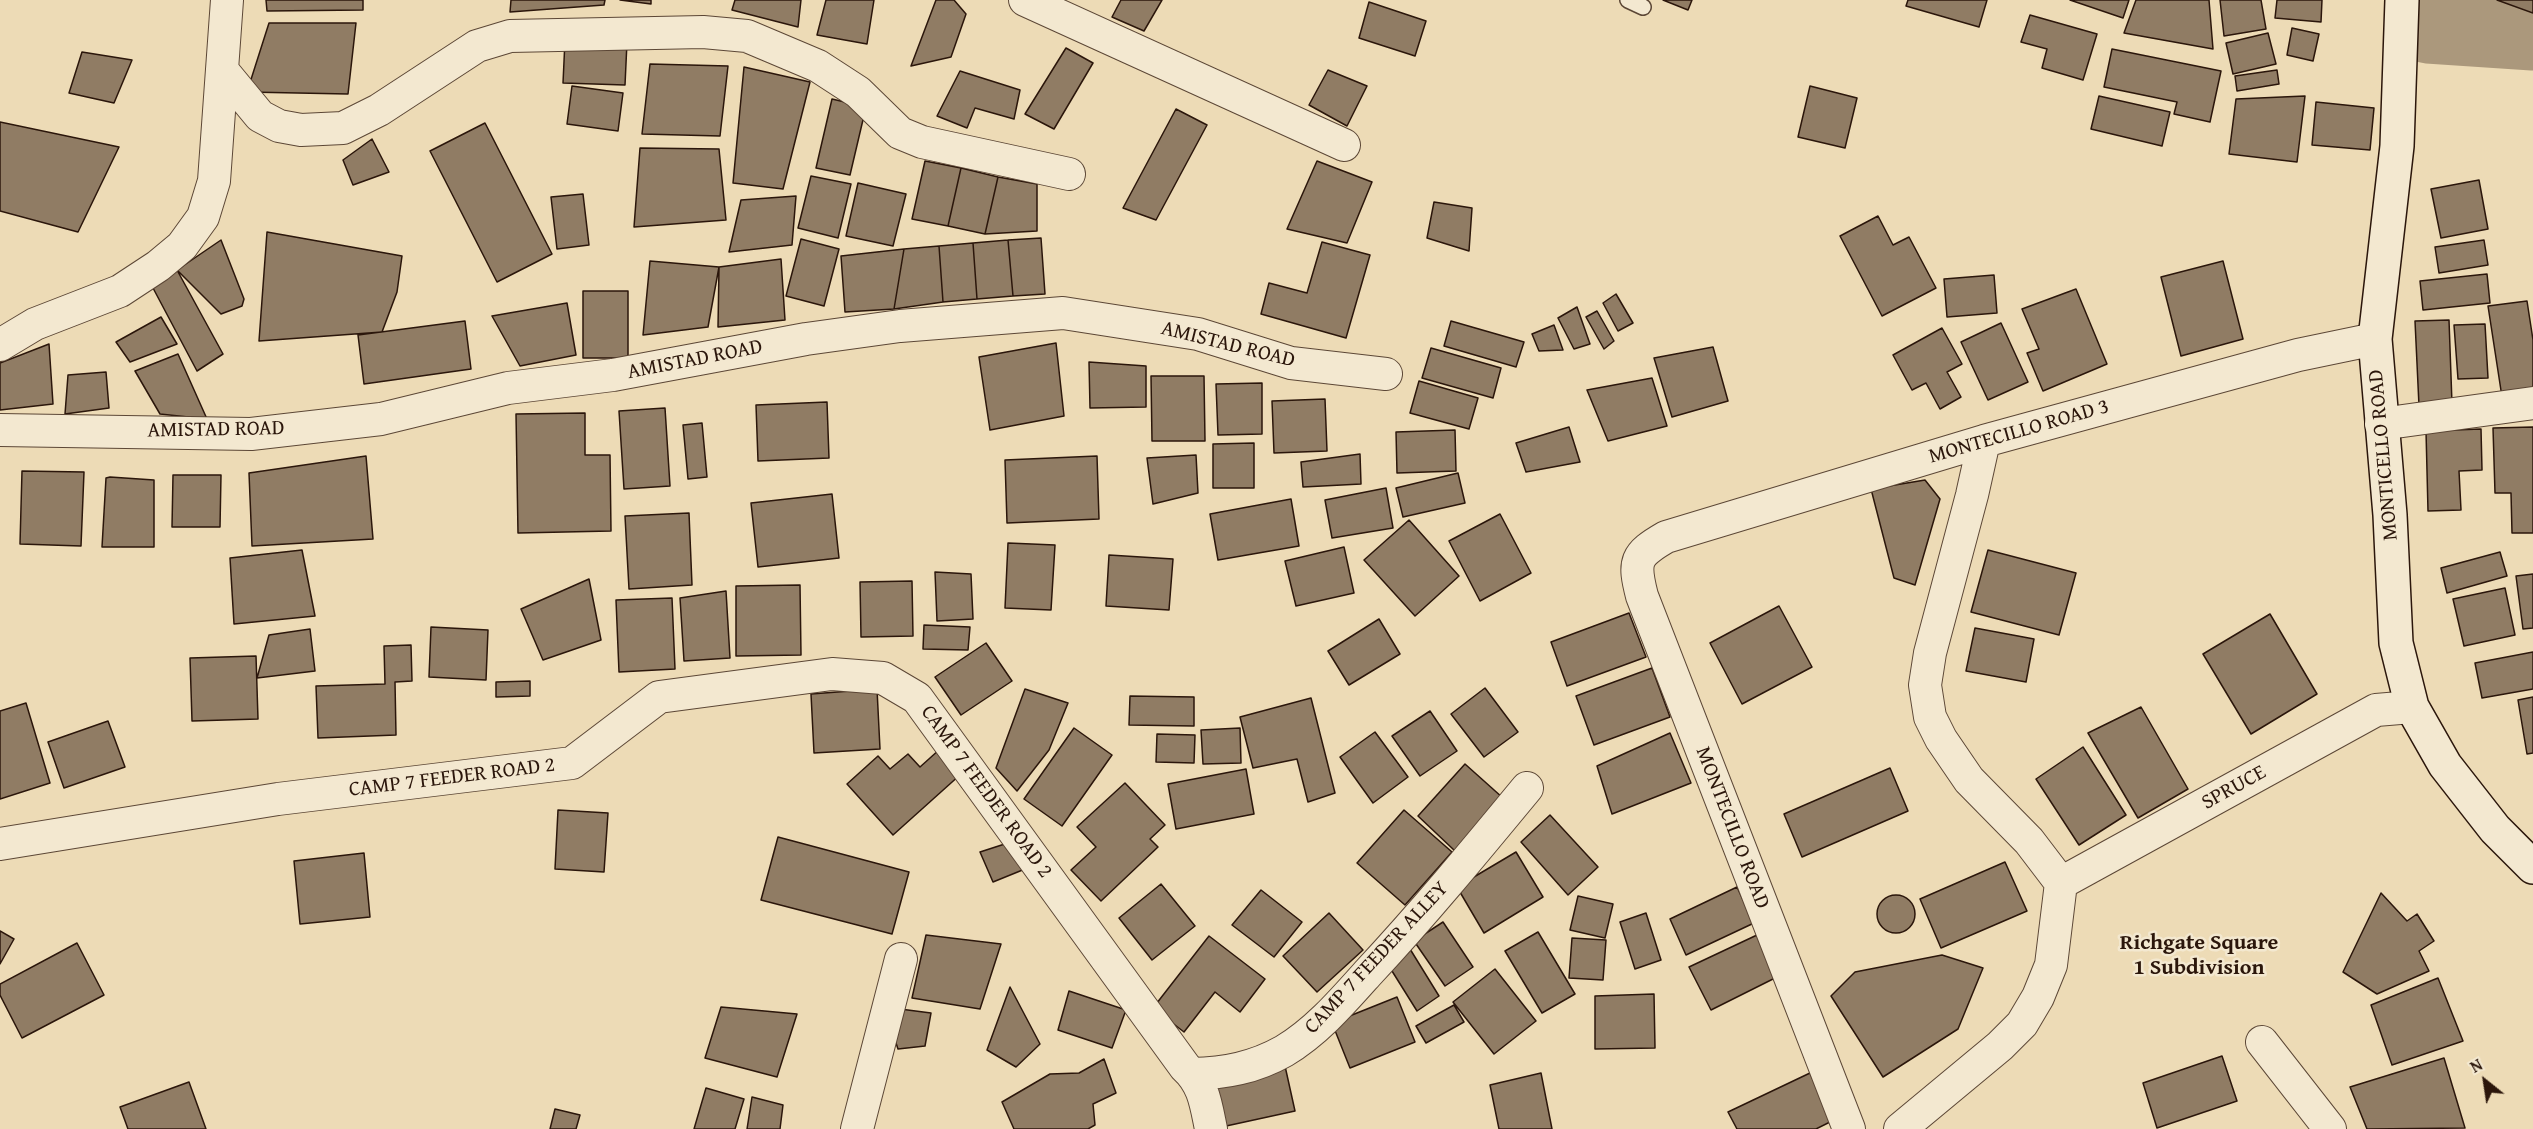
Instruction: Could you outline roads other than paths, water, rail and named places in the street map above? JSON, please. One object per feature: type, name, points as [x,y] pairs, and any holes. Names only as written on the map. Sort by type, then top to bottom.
[{"type":"main road","name":"MONTICELLO ROAD","points":[[2402,0],[2397,146],[2374,339],[2390,516],[2396,643],[2412,708],[2445,765],[2495,829],[2533,867]]},
{"type":"street","points":[[0,345],[35,324],[120,291],[158,266],[182,246],[203,217],[214,181],[227,0]]},
{"type":"street","points":[[1025,0],[1344,145]]},
{"type":"street","points":[[222,70],[260,116],[279,126],[302,130],[343,128],[379,110],[477,46],[510,36],[703,32],[747,36],[819,66],[858,92],[900,133],[922,142],[1068,174]]},
{"type":"street","name":"AMISTAD ROAD","points":[[0,430],[252,434],[381,419],[508,388],[613,375],[806,339],[900,326],[1063,313],[1198,334],[1291,363],[1386,374]]},
{"type":"street","name":"MONTECILLO ROAD 3","points":[[1666,537],[1984,441],[2298,355],[2374,339]]},
{"type":"street","points":[[2381,424],[2533,403]]},
{"type":"street","points":[[1900,1129],[2000,1046],[2022,1024],[2038,997],[2050,965],[2061,883],[2029,841],[1969,780],[1941,739],[1930,717],[1925,685],[1930,653],[1984,441]]},
{"type":"street","name":"MONTECILLO ROAD","points":[[1666,537],[1643,550],[1638,562],[1637,576],[1642,596],[1849,1129]]},
{"type":"street","name":"CAMP 7 FEEDER ROAD 2","points":[[0,844],[278,799],[572,763],[659,697],[832,674],[882,678],[917,698],[1192,1074],[1202,1088],[1210,1129]]},
{"type":"street","name":"SPRUCE","points":[[2061,883],[2376,710],[2412,708]]},
{"type":"street","name":"CAMP 7 FEEDER ALLEY","points":[[1192,1074],[1225,1073],[1240,1069],[1271,1057],[1304,1037],[1328,1016],[1417,922],[1527,788]]},
{"type":"street","points":[[857,1129],[901,959]]},
{"type":"street","points":[[2262,1042],[2330,1129]]},
{"type":"lane","points":[[1628,0],[1643,7]]},
{"type":"waterway","points":[[2428,29],[2533,36]]},
{"type":"district","name":"Richgate Square 1 Subdivision","points":[[2199,956]]}]
